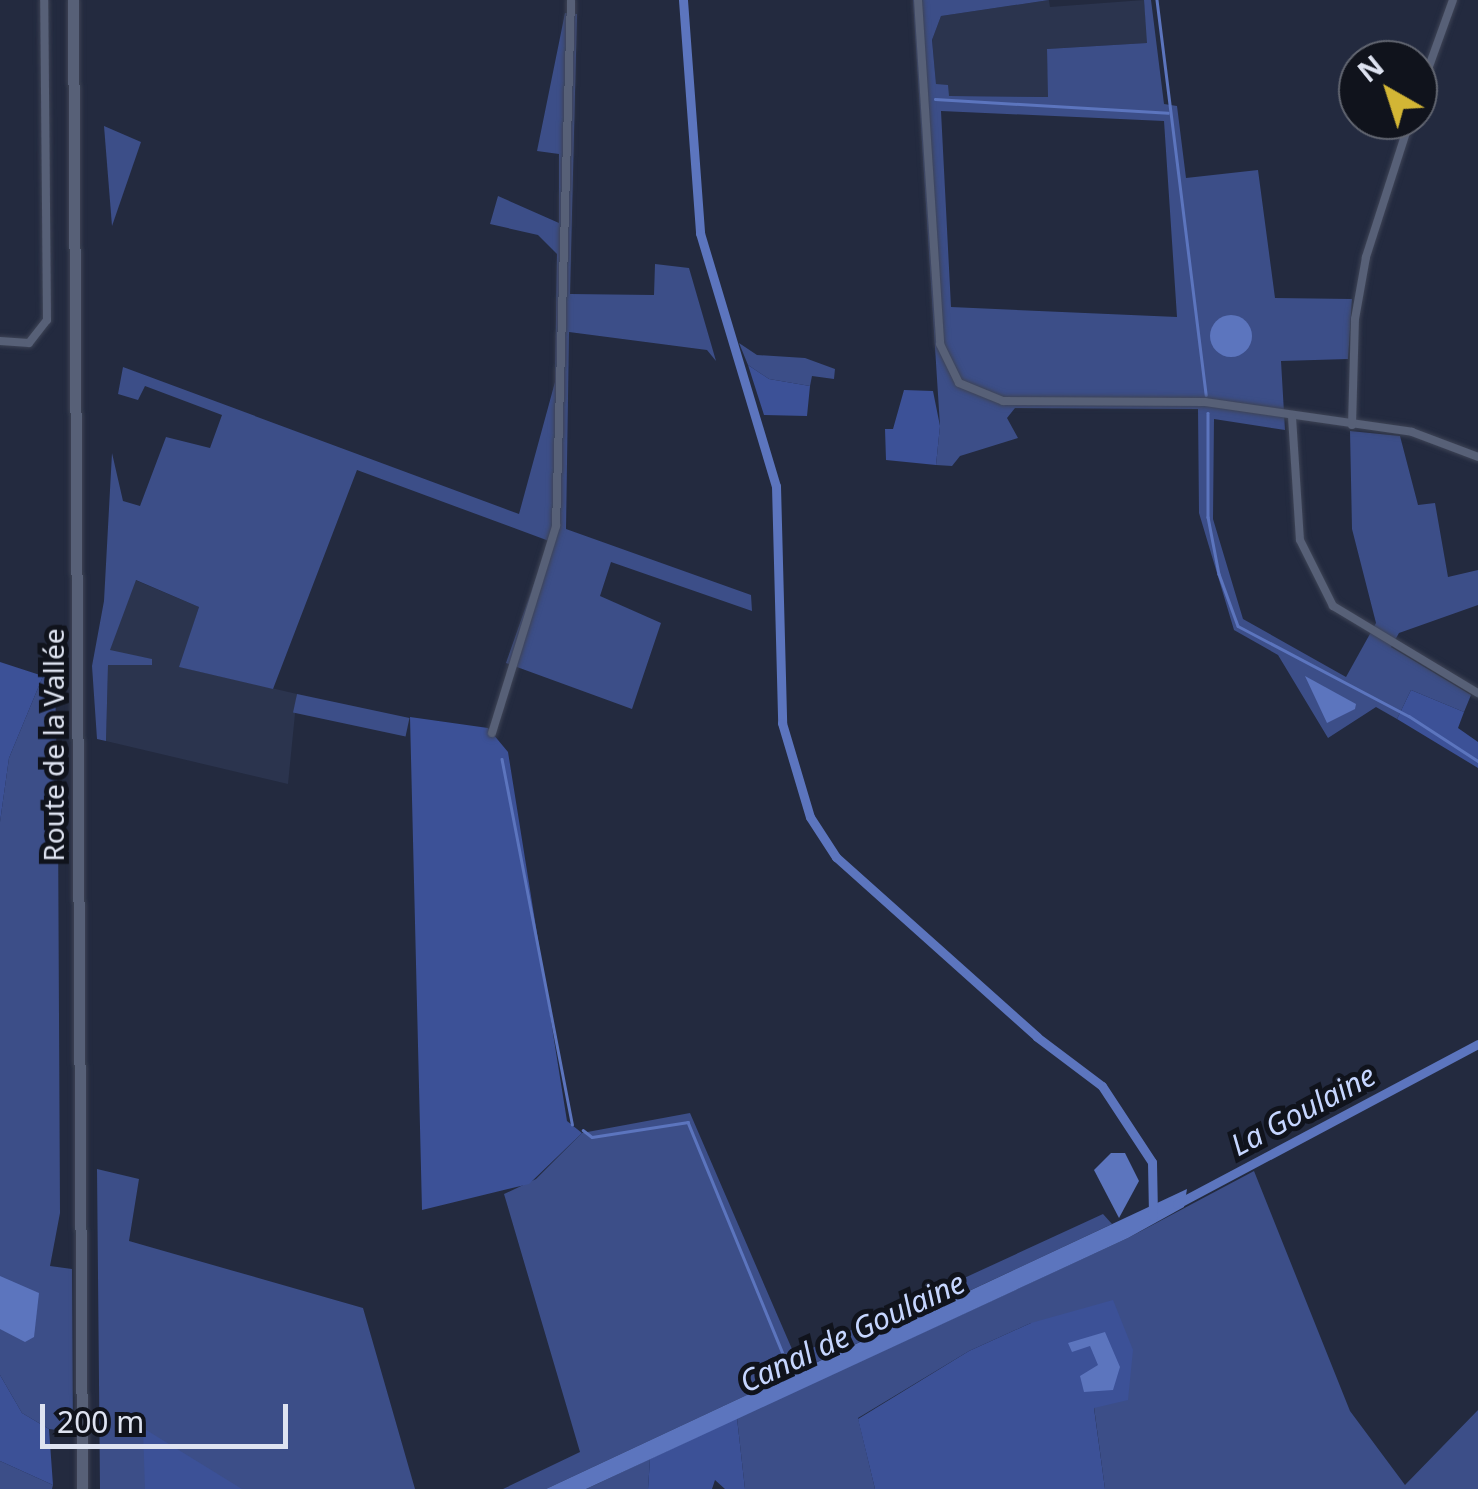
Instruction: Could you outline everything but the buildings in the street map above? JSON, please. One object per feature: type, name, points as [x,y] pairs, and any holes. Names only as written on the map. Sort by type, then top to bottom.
[{"type":"main road","name":"Route de la Vallée","points":[[73,0],[82,1489]]},
{"type":"street","points":[[0,342],[29,343],[47,320],[44,0]]},
{"type":"street","points":[[492,734],[556,526],[572,0]]},
{"type":"street","points":[[918,0],[940,344],[959,383],[1002,401],[1174,400],[1430,436],[1478,458]]},
{"type":"street","points":[[1438,42],[1453,0]]},
{"type":"street","points":[[1352,425],[1364,272],[1404,140]]},
{"type":"street","points":[[1292,417],[1300,540],[1333,606],[1478,693]]},
{"type":"shaded area","points":[[913,0],[1049,0],[941,16],[932,40],[936,84],[948,85],[949,96],[1048,97],[1047,49],[1147,43],[1144,0],[1151,0],[1164,104],[1177,106],[1186,178],[1258,170],[1275,298],[1352,299],[1348,359],[1281,361],[1285,430],[1214,419],[1213,519],[1243,619],[1346,677],[1376,623],[1352,529],[1350,431],[1400,436],[1418,505],[1435,503],[1448,577],[1478,570],[1478,605],[1399,633],[1391,647],[1471,695],[1464,712],[1411,690],[1397,719],[1376,707],[1328,738],[1278,655],[1234,630],[1199,513],[1198,409],[1015,408],[1007,418],[1018,438],[960,456],[952,466],[936,465],[940,426]],"holes":[[[941,111],[1164,121],[1177,317],[951,307]]]},
{"type":"shaded area","points":[[1049,0],[1050,7],[1144,0],[1148,43],[1047,49],[1049,97],[948,96],[936,85],[932,40],[941,16]]},
{"type":"shaded area","points":[[565,13],[577,14],[570,294],[654,295],[655,264],[689,268],[716,361],[707,350],[569,332],[566,529],[751,595],[752,611],[611,562],[600,596],[661,623],[632,709],[506,663],[549,541],[357,470],[273,689],[179,667],[199,607],[136,580],[110,650],[152,659],[152,665],[108,665],[106,741],[97,739],[92,666],[104,601],[112,453],[123,501],[140,506],[166,437],[210,448],[222,415],[145,386],[138,400],[118,394],[123,367],[519,514],[555,382],[557,254],[538,235],[490,224],[498,196],[559,223],[559,154],[537,151]]},
{"type":"shaded area","points":[[104,126],[141,142],[112,226]]},
{"type":"shaded area","points":[[1231,315],[1246,321],[1252,336],[1246,351],[1231,357],[1216,351],[1210,336],[1216,321]]},
{"type":"shaded area","points":[[739,343],[757,355],[805,358],[835,369],[834,379],[812,376],[810,386],[769,379],[748,365]]},
{"type":"shaded area","points":[[748,365],[769,379],[810,386],[807,416],[764,415]]},
{"type":"shaded area","points":[[904,390],[933,391],[940,426],[936,465],[886,460],[885,429],[893,429]]},
{"type":"shaded area","points":[[135,580],[199,607],[180,667],[297,694],[288,784],[106,741],[108,665],[152,665],[151,659],[109,651]]},
{"type":"shaded area","points":[[0,662],[43,676],[9,758],[0,822]]},
{"type":"shaded area","points":[[43,676],[55,681],[58,817],[60,1213],[50,1266],[72,1269],[73,1432],[49,1429],[22,1413],[0,1375],[0,822],[9,758]]},
{"type":"shaded area","points":[[1305,676],[1356,704],[1355,709],[1327,723]]},
{"type":"shaded area","points":[[1411,690],[1464,712],[1458,728],[1478,742],[1478,768],[1397,719]]},
{"type":"shaded area","points":[[297,694],[409,718],[406,736],[293,713]]},
{"type":"shaded area","points":[[410,717],[488,728],[508,752],[567,1121],[582,1133],[529,1184],[422,1210]]},
{"type":"shaded area","points":[[690,1113],[795,1356],[1103,1214],[1112,1224],[546,1489],[503,1489],[580,1452],[504,1194],[536,1179],[582,1133]]},
{"type":"shaded area","points":[[1111,1153],[1125,1153],[1139,1181],[1119,1218],[1094,1170]]},
{"type":"shaded area","points":[[97,1169],[139,1179],[129,1241],[363,1308],[415,1489],[100,1489]]},
{"type":"shaded area","points":[[1254,1171],[1350,1411],[1405,1485],[1478,1410],[1478,1489],[1105,1489],[1094,1407],[1031,1323],[969,1351],[858,1418],[875,1489],[745,1489],[737,1418],[1128,1238]]},
{"type":"shaded area","points":[[1187,1189],[1184,1207],[1128,1238],[586,1489],[546,1489]]},
{"type":"shaded area","points":[[0,1276],[39,1293],[34,1337],[25,1342],[0,1329]]},
{"type":"shaded area","points":[[1113,1300],[1133,1350],[1128,1400],[1094,1408],[1105,1489],[875,1489],[858,1419],[969,1351],[1031,1323]]},
{"type":"shaded area","points":[[1105,1332],[1120,1367],[1113,1390],[1084,1392],[1080,1376],[1098,1365],[1090,1346],[1072,1352],[1068,1343]]},
{"type":"shaded area","points":[[0,1375],[22,1413],[49,1429],[53,1485],[0,1461]]},
{"type":"shaded area","points":[[737,1418],[745,1489],[725,1489],[715,1480],[712,1489],[648,1489],[650,1459]]},
{"type":"shaded area","points":[[143,1428],[242,1489],[145,1489]]},
{"type":"shaded area","points":[[650,1459],[648,1489],[586,1489],[599,1483]]},
{"type":"shaded area","points":[[0,1461],[53,1485],[52,1489],[0,1489]]},
{"type":"waterway","points":[[683,0],[700,233],[776,486],[782,723],[810,817],[836,857],[1037,1037],[1102,1086],[1152,1162],[1153,1216]]},
{"type":"waterway","points":[[1157,0],[1206,395]]},
{"type":"waterway","points":[[935,99],[1168,113]]},
{"type":"waterway","points":[[1208,413],[1208,517],[1219,574],[1238,626],[1409,716],[1478,761]]},
{"type":"waterway","points":[[502,759],[572,1124]]},
{"type":"waterway","name":"La Goulaine","points":[[1177,1204],[1478,1044]]},
{"type":"waterway","name":"Canal de Goulaine","points":[[583,1130],[592,1137],[688,1122],[788,1366]]}]
